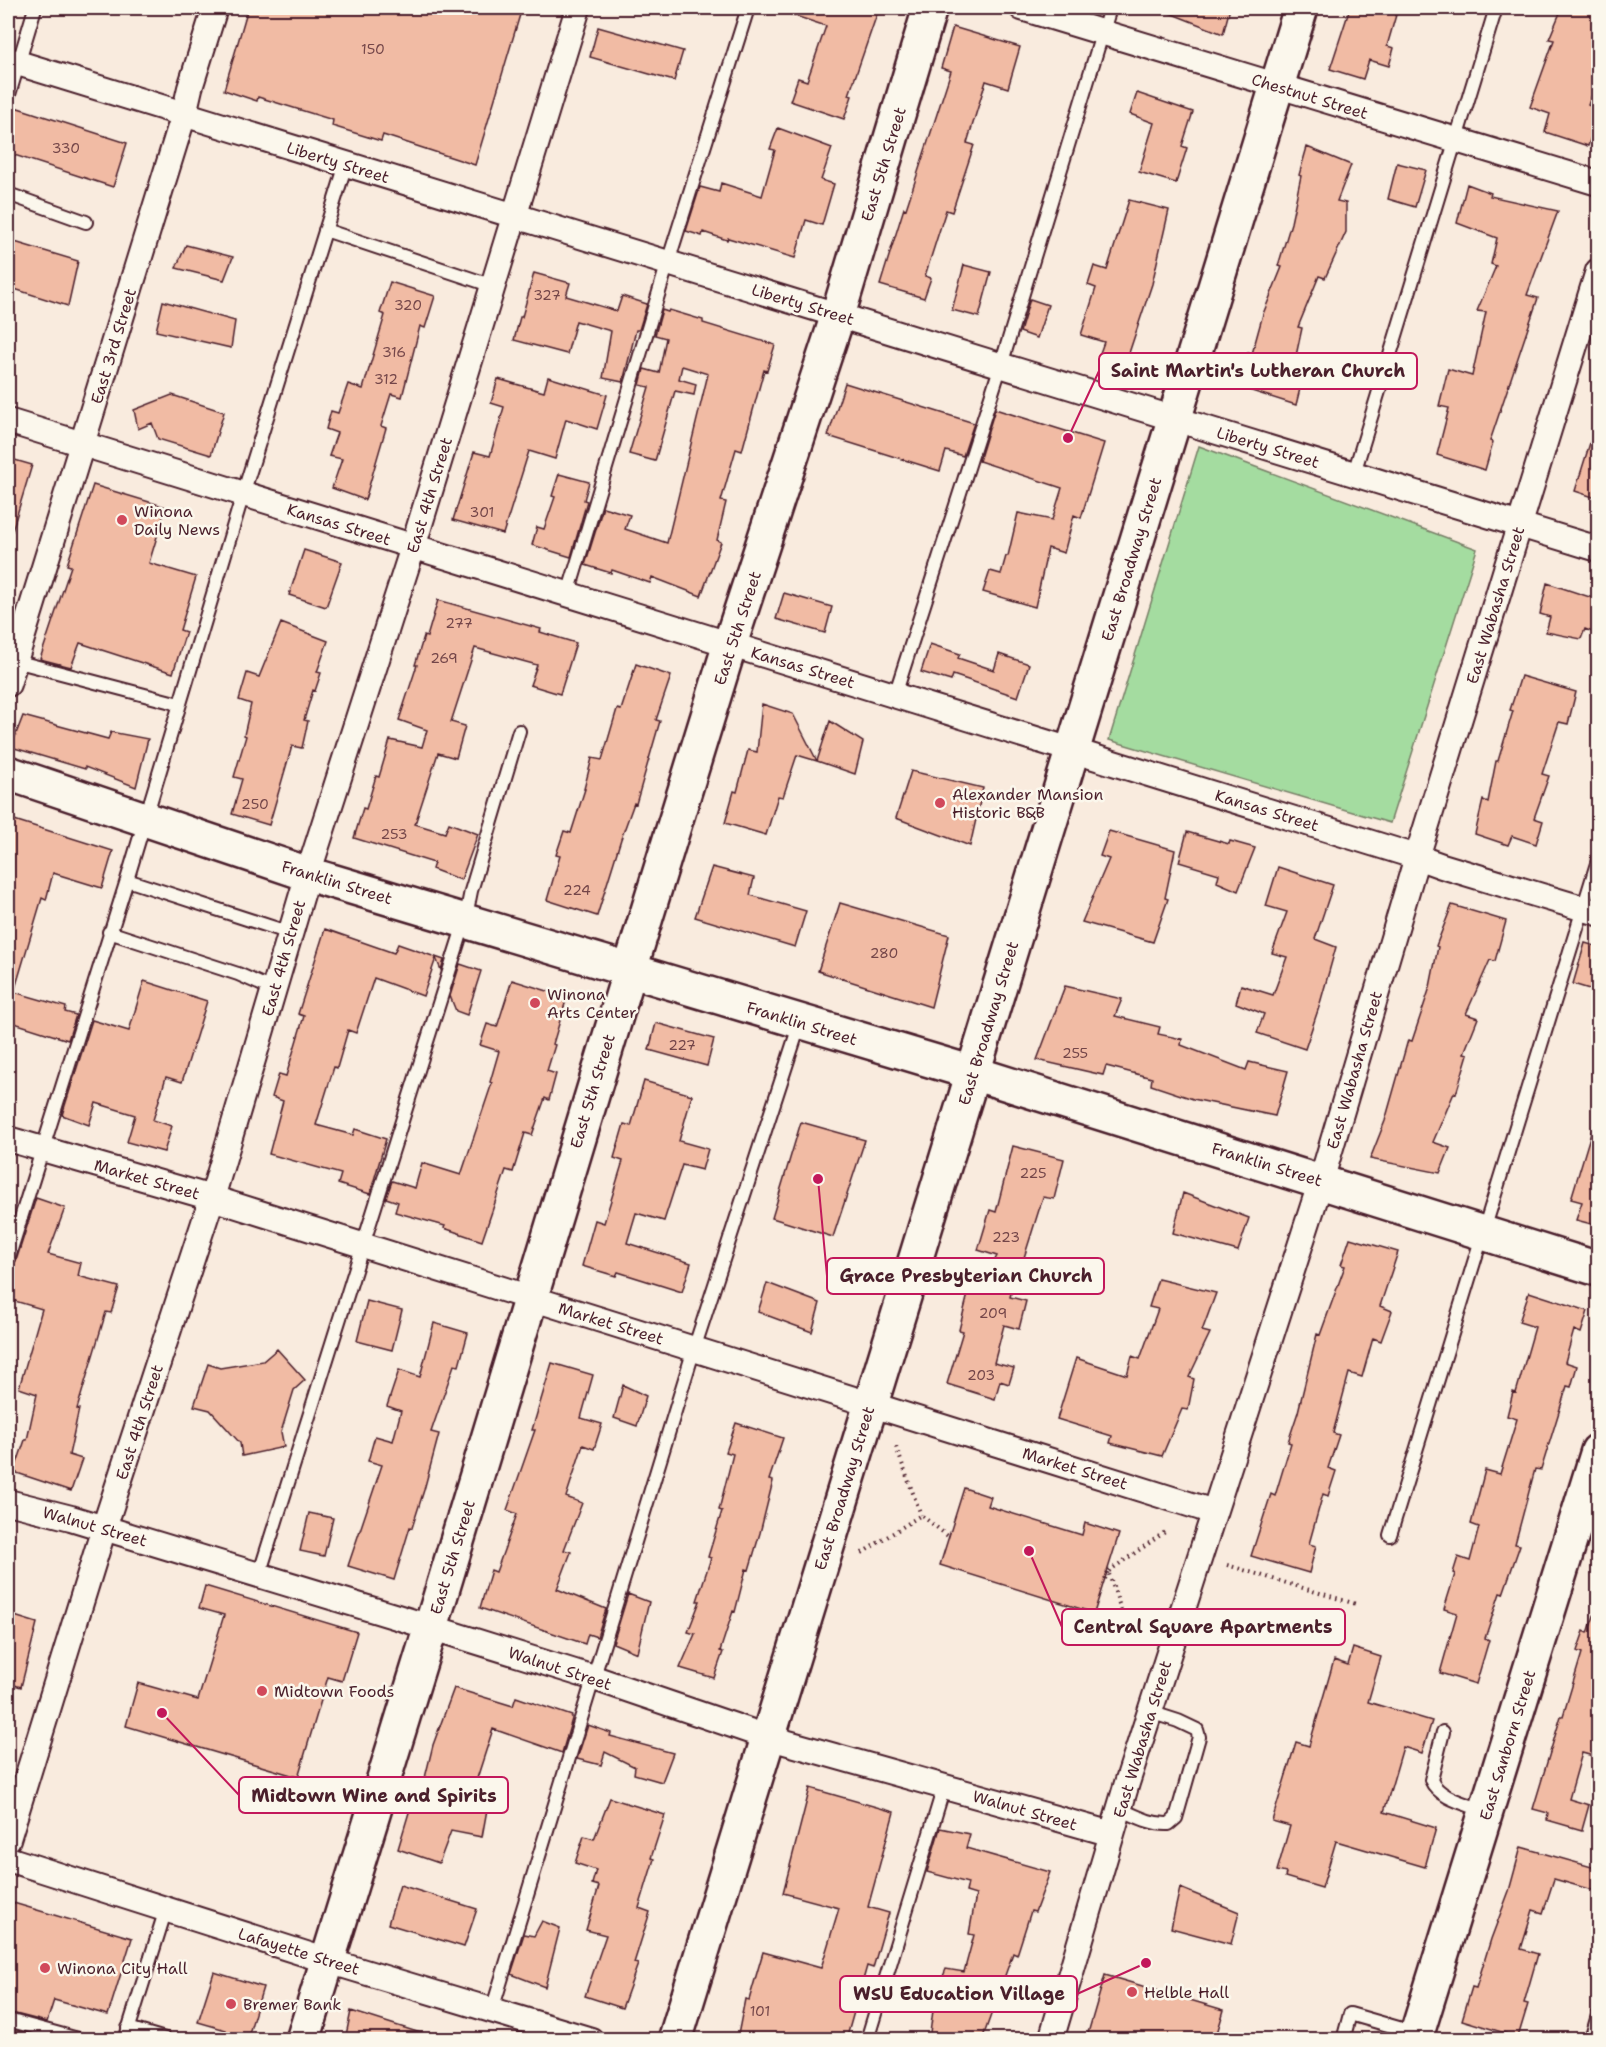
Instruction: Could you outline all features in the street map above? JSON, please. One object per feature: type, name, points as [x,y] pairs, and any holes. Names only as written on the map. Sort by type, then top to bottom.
[{"type":"street","name":"East 3rd Street","points":[[8,684],[215,8]]},
{"type":"street","name":"East 4th Street","points":[[8,1839],[104,1528],[212,1198],[308,874],[413,547],[578,8]]},
{"type":"street","name":"East 5th Street","points":[[303,2040],[730,644],[838,315],[930,8]]},
{"type":"street","name":"Chestnut Street","points":[[1022,8],[1599,183]]},
{"type":"street","name":"East Broadway Street","points":[[675,2040],[1301,8]]},
{"type":"street","name":"Liberty Street","points":[[13,62],[1599,549]]},
{"type":"street","name":"East Wabasha Street","points":[[1051,2040],[1150,1712],[1321,1181],[1417,856],[1599,271]]},
{"type":"street","name":"Kansas Street","points":[[8,422],[1417,856],[1442,866],[1591,910]]},
{"type":"street","name":"Franklin Street","points":[[8,773],[308,874],[972,1073],[1599,1269]]},
{"type":"street","name":"Market Street","points":[[8,1139],[212,1198],[1214,1512]]},
{"type":"street","name":"East Sanborn Street","points":[[1416,2036],[1599,1451]]},
{"type":"street","name":"Walnut Street","points":[[8,1502],[104,1528],[430,1627],[594,1678],[767,1737],[1112,1834]]},
{"type":"street","name":"Lafayette Street","points":[[8,1859],[328,1961],[591,2040]]},
{"type":"lane","points":[[8,98],[13,62],[35,8]]},
{"type":"lane","points":[[568,594],[668,262],[748,8]]},
{"type":"lane","points":[[895,695],[1001,365],[1110,8]]},
{"type":"lane","points":[[1354,473],[1496,8]]},
{"type":"lane","points":[[8,1259],[346,164]]},
{"type":"lane","points":[[8,194],[86,222]]},
{"type":"lane","points":[[325,230],[493,286]]},
{"type":"lane","points":[[15,661],[179,704]]},
{"type":"lane","points":[[259,1575],[465,921],[471,891],[519,731]]},
{"type":"lane","points":[[1390,1535],[1485,1232],[1591,910],[1599,860]]},
{"type":"lane","points":[[126,880],[290,933]]},
{"type":"lane","points":[[109,932],[237,974],[274,990]]},
{"type":"lane","points":[[492,2010],[694,1349],[800,1022]]},
{"type":"lane","points":[[1120,1809],[1147,1821],[1162,1824],[1169,1824],[1176,1818],[1199,1737],[1197,1730],[1150,1712]]},
{"type":"lane","points":[[1443,1732],[1431,1780],[1433,1785],[1441,1794],[1486,1812]]},
{"type":"lane","points":[[867,2040],[944,1787]]},
{"type":"lane","points":[[165,2039],[126,2034],[166,1909]]},
{"type":"lane","points":[[1343,2040],[1350,2014],[1416,2036]]},
{"type":"lane","points":[[1591,2040],[1599,2015]]},
{"type":"lane","points":[[8,2020],[82,2040]]},
{"type":"path","points":[[896,1447],[921,1515],[949,1537]]},
{"type":"path","points":[[862,1553],[921,1515]]},
{"type":"path","points":[[1105,1579],[1108,1571],[1164,1532]]},
{"type":"path","points":[[1227,1565],[1356,1604]]},
{"type":"path","points":[[1108,1571],[1132,1643]]},
{"type":"green space","points":[[1199,446],[1477,549],[1390,823],[1109,740]]},
{"type":"building","points":[[248,8],[522,8],[475,165],[383,135],[381,141],[332,126],[333,120],[258,97],[257,101],[224,90]]},
{"type":"building","points":[[780,8],[856,8],[877,14],[849,95],[852,96],[844,119],[790,101],[798,78],[807,81],[826,26],[780,11]]},
{"type":"building","points":[[1157,8],[1230,8],[1223,34]]},
{"type":"building","points":[[1350,8],[1398,8],[1387,46],[1394,48],[1389,66],[1369,60],[1363,79],[1330,69]]},
{"type":"building","points":[[1562,8],[1599,8],[1599,76],[1588,105],[1599,109],[1599,113],[1588,146],[1545,132],[1550,114],[1530,107],[1554,40],[1549,39]]},
{"type":"building","points":[[598,27],[683,51],[674,81],[590,57]]},
{"type":"building","points":[[953,27],[1020,47],[1008,88],[986,81],[967,143],[974,145],[952,212],[946,210],[925,276],[931,278],[924,298],[880,285],[951,71],[941,68]]},
{"type":"building","points":[[1137,93],[1193,112],[1182,146],[1187,148],[1176,183],[1139,172],[1154,123],[1130,114]]},
{"type":"building","points":[[15,107],[127,143],[113,187],[8,153],[8,129]]},
{"type":"building","points":[[778,128],[832,148],[821,180],[834,184],[822,225],[806,220],[795,258],[728,238],[727,240],[703,232],[702,236],[686,231],[700,187],[719,192],[721,183],[762,196],[775,150],[770,149]]},
{"type":"building","points":[[1307,147],[1351,165],[1337,201],[1346,203],[1346,232],[1325,278],[1319,276],[1298,327],[1302,328],[1294,365],[1305,368],[1296,405],[1239,387],[1248,353],[1252,354],[1263,314],[1282,267],[1278,266],[1291,223],[1301,176],[1299,175]]},
{"type":"building","points":[[1397,163],[1426,170],[1415,207],[1388,199]]},
{"type":"building","points":[[1467,184],[1491,193],[1490,196],[1558,211],[1527,295],[1538,298],[1490,441],[1493,442],[1485,470],[1437,455],[1449,408],[1439,406],[1448,369],[1472,376],[1486,312],[1477,311],[1496,266],[1491,264],[1497,238],[1457,223]]},
{"type":"building","points":[[1129,200],[1169,210],[1152,284],[1126,362],[1100,353],[1104,342],[1081,335],[1096,288],[1088,285],[1094,266],[1107,270]]},
{"type":"building","points":[[8,240],[78,261],[68,306],[8,287]]},
{"type":"building","points":[[186,245],[233,257],[224,280],[176,268]]},
{"type":"building","points":[[964,265],[991,272],[979,317],[952,310]]},
{"type":"building","points":[[534,273],[570,283],[566,296],[617,311],[622,296],[647,304],[639,330],[636,330],[623,382],[603,378],[611,331],[576,321],[567,354],[514,340]]},
{"type":"building","points":[[390,282],[435,296],[425,328],[420,326],[402,397],[391,394],[381,426],[386,428],[365,500],[332,488],[342,459],[329,456],[337,433],[326,429],[331,411],[338,413],[348,384],[363,389],[385,315],[380,313]]},
{"type":"building","points":[[1030,299],[1048,305],[1037,338],[1020,332]]},
{"type":"building","points":[[163,301],[235,321],[231,348],[156,331]]},
{"type":"building","points":[[662,310],[703,320],[703,323],[775,345],[767,371],[764,370],[742,451],[736,449],[721,501],[726,502],[717,540],[721,542],[701,596],[652,577],[650,583],[612,570],[611,573],[585,565],[603,507],[630,515],[625,529],[667,543],[708,374],[682,366],[679,379],[696,384],[694,395],[675,391],[655,461],[629,454],[649,387],[640,385],[644,369],[659,373],[666,338],[655,335]]},
{"type":"building","points":[[548,377],[607,395],[597,429],[566,419],[555,459],[529,451],[503,534],[453,520],[474,452],[490,456],[504,407],[491,403],[498,379],[544,392]]},
{"type":"building","points":[[845,383],[974,423],[963,456],[946,451],[940,471],[828,436]]},
{"type":"building","points":[[172,395],[224,412],[211,455],[158,439],[152,423],[138,429],[134,410]]},
{"type":"building","points":[[995,409],[1104,443],[1081,518],[1074,515],[1064,553],[1048,548],[1035,607],[983,592],[990,571],[1001,574],[1006,556],[1008,556],[1018,513],[1052,520],[1062,488],[979,461]]},
{"type":"building","points":[[1594,430],[1599,430],[1599,499],[1575,491]]},
{"type":"building","points":[[8,458],[32,465],[12,531],[8,530]]},
{"type":"building","points":[[559,474],[589,482],[584,500],[587,501],[571,557],[532,545],[537,527],[544,529],[555,497],[552,496]]},
{"type":"building","points":[[93,485],[166,507],[149,563],[196,577],[180,630],[186,632],[173,673],[80,643],[71,667],[40,659],[71,566],[67,565]]},
{"type":"building","points":[[304,550],[342,562],[326,607],[289,595]]},
{"type":"building","points":[[1547,583],[1599,600],[1599,619],[1595,633],[1585,629],[1581,639],[1546,632],[1550,617],[1540,614]]},
{"type":"building","points":[[784,593],[832,607],[825,633],[776,619]]},
{"type":"building","points":[[438,600],[541,629],[540,632],[576,643],[560,694],[530,685],[537,665],[475,648],[451,722],[465,726],[456,758],[438,753],[415,824],[445,833],[449,823],[478,834],[461,880],[432,869],[434,863],[354,838],[376,776],[379,777],[390,740],[422,747],[427,730],[399,720],[424,636],[427,637]]},
{"type":"building","points":[[281,623],[328,641],[317,672],[321,673],[304,720],[308,721],[302,748],[292,746],[269,825],[232,814],[242,779],[234,777],[246,736],[244,735],[251,704],[239,700],[247,673],[259,677]]},
{"type":"building","points":[[930,644],[960,654],[958,658],[994,670],[999,654],[1029,664],[1018,697],[953,675],[951,681],[921,672]]},
{"type":"building","points":[[636,664],[671,676],[656,720],[660,721],[636,804],[634,803],[621,839],[597,916],[547,900],[560,856],[556,855],[564,831],[571,833],[592,758],[602,760],[617,709],[621,710]]},
{"type":"building","points":[[1521,676],[1576,692],[1568,724],[1559,722],[1542,774],[1549,776],[1534,818],[1543,821],[1536,844],[1512,836],[1508,845],[1475,834],[1483,800],[1488,802],[1496,761],[1498,761],[1513,711],[1510,710]]},
{"type":"building","points":[[762,704],[793,714],[817,761],[797,755],[783,797],[778,796],[766,835],[725,823],[734,791],[737,792],[748,750],[757,752]]},
{"type":"building","points":[[23,716],[108,739],[111,732],[148,739],[136,787],[85,767],[85,769],[11,747]]},
{"type":"building","points":[[830,721],[863,742],[855,774],[817,761]]},
{"type":"building","name":"Alexander Mansion Historic B&B","points":[[911,771],[983,788],[970,846],[896,818]]},
{"type":"building","points":[[8,818],[113,851],[102,888],[53,873],[46,900],[42,898],[14,992],[66,1007],[65,1012],[76,1015],[68,1040],[8,1021]]},
{"type":"building","points":[[1109,831],[1175,850],[1165,898],[1168,899],[1153,942],[1082,922],[1109,859],[1100,856]]},
{"type":"building","points":[[1187,832],[1229,844],[1230,841],[1255,848],[1238,891],[1217,882],[1219,874],[1179,862]]},
{"type":"building","points":[[712,867],[754,878],[750,895],[806,911],[795,947],[695,917]]},
{"type":"building","points":[[1278,867],[1333,885],[1315,939],[1336,947],[1305,1049],[1257,1033],[1264,1014],[1236,1003],[1241,985],[1273,995],[1287,957],[1272,953],[1287,912],[1266,906]]},
{"type":"building","points":[[840,903],[949,935],[931,1007],[818,971]]},
{"type":"building","points":[[1452,905],[1506,921],[1495,961],[1490,960],[1466,1014],[1478,1018],[1464,1053],[1468,1054],[1456,1094],[1454,1093],[1433,1142],[1450,1148],[1440,1173],[1370,1159],[1385,1121],[1408,1040],[1412,1041],[1430,987],[1438,947],[1436,946]]},
{"type":"building","points":[[325,929],[394,953],[398,944],[444,960],[441,970],[436,958],[423,996],[374,978],[356,1033],[348,1030],[337,1068],[334,1067],[316,1125],[353,1135],[355,1129],[386,1139],[370,1194],[338,1184],[341,1174],[269,1154],[283,1101],[272,1097],[279,1074],[286,1076],[304,1016],[298,1014]]},
{"type":"building","points":[[1585,943],[1599,947],[1599,982],[1596,991],[1573,984]]},
{"type":"building","points":[[460,964],[481,971],[467,1015],[456,1011],[450,996]]},
{"type":"building","points":[[512,980],[567,997],[547,1071],[556,1074],[549,1100],[545,1098],[532,1135],[525,1133],[513,1172],[506,1170],[482,1241],[444,1228],[445,1226],[395,1212],[398,1202],[386,1198],[392,1181],[415,1188],[422,1163],[461,1175],[492,1083],[490,1082],[499,1051],[480,1045],[487,1024],[497,1027]]},
{"type":"building","points":[[144,981],[207,1001],[182,1082],[166,1077],[153,1120],[172,1126],[164,1152],[127,1142],[135,1115],[96,1103],[89,1125],[62,1115],[92,1020],[129,1031]]},
{"type":"building","points":[[1065,986],[1122,999],[1115,1016],[1160,1027],[1158,1034],[1182,1039],[1181,1045],[1246,1070],[1249,1062],[1288,1071],[1275,1116],[1193,1099],[1151,1085],[1152,1078],[1106,1066],[1103,1075],[1037,1060]]},
{"type":"building","points":[[656,1023],[714,1039],[707,1066],[649,1050]]},
{"type":"building","points":[[644,1081],[692,1095],[679,1141],[708,1149],[702,1170],[682,1165],[664,1221],[636,1213],[627,1243],[691,1263],[682,1292],[618,1272],[616,1276],[582,1266],[595,1220],[604,1223],[623,1161],[614,1158],[624,1124],[631,1126]]},
{"type":"building","points":[[801,1122],[865,1140],[833,1237],[772,1218]]},
{"type":"building","points":[[1594,1123],[1599,1124],[1599,1226],[1576,1220],[1582,1202],[1571,1199]]},
{"type":"building","points":[[1013,1146],[1064,1159],[1054,1199],[1043,1197],[1022,1264],[1019,1263],[1010,1297],[1026,1301],[1019,1329],[1004,1325],[994,1363],[1014,1368],[1009,1384],[1000,1381],[995,1399],[947,1384],[963,1331],[959,1330],[969,1290],[977,1292],[997,1256],[978,1250],[990,1210],[996,1212]]},
{"type":"building","points":[[1183,1193],[1249,1218],[1238,1251],[1173,1233]]},
{"type":"building","points":[[36,1198],[65,1208],[48,1254],[81,1263],[78,1276],[119,1287],[111,1313],[106,1312],[77,1409],[79,1409],[69,1455],[82,1459],[71,1491],[14,1472],[25,1440],[27,1440],[37,1394],[19,1388],[42,1309],[8,1299],[8,1281]]},
{"type":"building","points":[[1350,1238],[1398,1252],[1380,1306],[1392,1311],[1381,1341],[1373,1338],[1362,1377],[1349,1373],[1333,1433],[1339,1435],[1328,1468],[1336,1471],[1328,1496],[1323,1494],[1309,1544],[1316,1546],[1309,1573],[1251,1556],[1271,1494],[1275,1496],[1291,1443],[1288,1442],[1298,1412],[1317,1334],[1320,1335],[1345,1266],[1341,1265]]},
{"type":"building","points":[[1158,1279],[1216,1293],[1202,1331],[1210,1333],[1189,1377],[1194,1379],[1188,1410],[1182,1409],[1162,1456],[1110,1443],[1112,1436],[1057,1419],[1076,1358],[1127,1375],[1132,1356],[1140,1359],[1158,1309],[1149,1307]]},
{"type":"building","points":[[767,1283],[820,1303],[812,1332],[758,1312]]},
{"type":"building","points":[[1529,1292],[1588,1311],[1581,1333],[1574,1330],[1565,1362],[1577,1366],[1571,1387],[1567,1386],[1541,1470],[1535,1469],[1515,1544],[1520,1545],[1503,1594],[1500,1593],[1485,1638],[1489,1640],[1476,1684],[1440,1673],[1457,1613],[1444,1609],[1458,1557],[1470,1561],[1479,1527],[1471,1524],[1485,1470],[1500,1474],[1517,1419],[1507,1416],[1535,1327],[1519,1322]]},
{"type":"building","points":[[367,1301],[402,1310],[392,1350],[357,1341]]},
{"type":"building","points":[[434,1323],[468,1333],[459,1366],[454,1365],[431,1432],[439,1434],[424,1490],[394,1580],[348,1566],[382,1465],[368,1461],[375,1436],[393,1441],[401,1411],[387,1406],[399,1370],[420,1377]]},
{"type":"building","points":[[277,1349],[305,1380],[294,1390],[281,1432],[284,1447],[242,1456],[240,1443],[210,1410],[194,1406],[208,1364],[220,1368],[263,1361]]},
{"type":"building","points":[[552,1363],[593,1375],[581,1418],[602,1424],[594,1449],[583,1445],[566,1497],[582,1503],[564,1550],[571,1552],[557,1589],[606,1609],[597,1637],[588,1634],[585,1644],[480,1608],[491,1570],[496,1572],[517,1514],[507,1510],[535,1430],[532,1430]]},
{"type":"building","points":[[623,1385],[646,1396],[637,1426],[614,1418]]},
{"type":"building","points":[[736,1423],[783,1438],[769,1480],[773,1481],[760,1533],[749,1570],[746,1569],[735,1612],[733,1611],[720,1651],[723,1652],[714,1678],[680,1668],[695,1634],[688,1632],[700,1601],[697,1601],[711,1558],[708,1557],[722,1511],[719,1510],[733,1454],[726,1452]]},
{"type":"building","points":[[964,1488],[991,1497],[988,1506],[1082,1535],[1085,1523],[1119,1534],[1094,1613],[940,1565]]},
{"type":"building","points":[[309,1513],[333,1518],[324,1556],[300,1551]]},
{"type":"building","name":"Midtown Foods","points":[[205,1586],[357,1632],[342,1681],[328,1677],[298,1777],[126,1726],[138,1683],[198,1700],[224,1615],[199,1608]]},
{"type":"building","points":[[628,1594],[649,1602],[637,1653],[613,1643]]},
{"type":"building","points":[[1595,1613],[1599,1613],[1599,1735],[1593,1756],[1582,1753],[1569,1799],[1589,1805],[1582,1830],[1547,1820],[1548,1813],[1533,1809],[1582,1653],[1577,1651],[1584,1631],[1588,1633]]},
{"type":"building","points":[[8,1614],[37,1623],[21,1687],[8,1683]]},
{"type":"building","points":[[1353,1648],[1381,1657],[1368,1702],[1432,1721],[1422,1753],[1403,1747],[1384,1812],[1436,1828],[1425,1867],[1336,1841],[1322,1888],[1285,1877],[1286,1873],[1277,1871],[1290,1826],[1272,1821],[1296,1742],[1309,1746],[1334,1660],[1348,1665]]},
{"type":"building","points":[[454,1688],[513,1706],[516,1697],[572,1716],[572,1719],[562,1753],[493,1729],[470,1800],[488,1804],[482,1837],[451,1831],[439,1863],[398,1849],[416,1789],[422,1790],[433,1745]]},
{"type":"building","points":[[588,1725],[611,1733],[610,1736],[673,1753],[662,1782],[634,1774],[635,1767],[605,1752],[601,1765],[577,1759]]},
{"type":"building","points":[[810,1788],[894,1812],[868,1907],[889,1913],[873,1968],[867,1966],[846,2040],[737,2040],[745,1999],[749,2000],[763,1952],[821,1968],[839,1908],[783,1893]]},
{"type":"building","points":[[610,1798],[665,1815],[651,1858],[654,1859],[639,1908],[650,1912],[634,1963],[638,1964],[622,2008],[585,1996],[606,1935],[586,1930],[599,1886],[592,1884],[596,1870],[575,1863],[584,1836],[594,1839]]},
{"type":"building","points":[[940,1828],[970,1834],[966,1848],[1050,1872],[1035,1912],[1031,1911],[1017,1955],[1013,1953],[982,2040],[929,2040],[935,1996],[946,1969],[964,1972],[974,1935],[969,1934],[976,1895],[966,1892],[968,1883],[927,1872]]},
{"type":"building","points":[[1521,1847],[1599,1869],[1599,1892],[1554,1879],[1543,1913],[1533,1910],[1521,1949],[1538,1954],[1524,2003],[1528,2004],[1518,2037],[1462,2020],[1472,1987],[1476,1988],[1509,1891]]},
{"type":"building","points":[[400,1885],[477,1909],[464,1947],[388,1924]]},
{"type":"building","points":[[1180,1888],[1239,1912],[1231,1944],[1171,1928]]},
{"type":"building","name":"Winona City Hall","points":[[10,1902],[132,1938],[108,2015],[54,2000],[47,2022],[8,2012],[8,1911]]},
{"type":"building","points":[[542,1921],[560,1928],[545,1987],[511,1974],[524,1934],[534,1936]]},
{"type":"building","name":"Bremer Bank","points":[[214,1972],[263,1987],[247,2040],[223,2040],[226,2030],[198,2022]]},
{"type":"building","name":"Helble Hall","points":[[1105,1975],[1224,2010],[1215,2040],[1086,2040]]},
{"type":"building","points":[[351,2011],[430,2036],[429,2040],[345,2040]]},
{"type":"building","points":[[8,2028],[43,2038],[42,2040],[8,2040]]},
{"type":"place","name":"Saint Martin's Lutheran Church","points":[[1068,438]]},
{"type":"place","name":"Winona Daily News","points":[[122,520]]},
{"type":"place","name":"Alexander Mansion Historic B&B","points":[[940,803]]},
{"type":"place","name":"Winona Arts Center","points":[[535,1003]]},
{"type":"place","name":"Grace Presbyterian Church","points":[[818,1179]]},
{"type":"place","name":"Central Square Apartments","points":[[1029,1551]]},
{"type":"place","name":"Midtown Foods","points":[[262,1691]]},
{"type":"place","name":"Midtown Wine and Spirits","points":[[162,1713]]},
{"type":"place","name":"WSU Education Village","points":[[1146,1963]]},
{"type":"place","name":"Winona City Hall","points":[[45,1968]]},
{"type":"place","name":"Helble Hall","points":[[1132,1992]]},
{"type":"place","name":"Bremer Bank","points":[[231,2004]]}]
